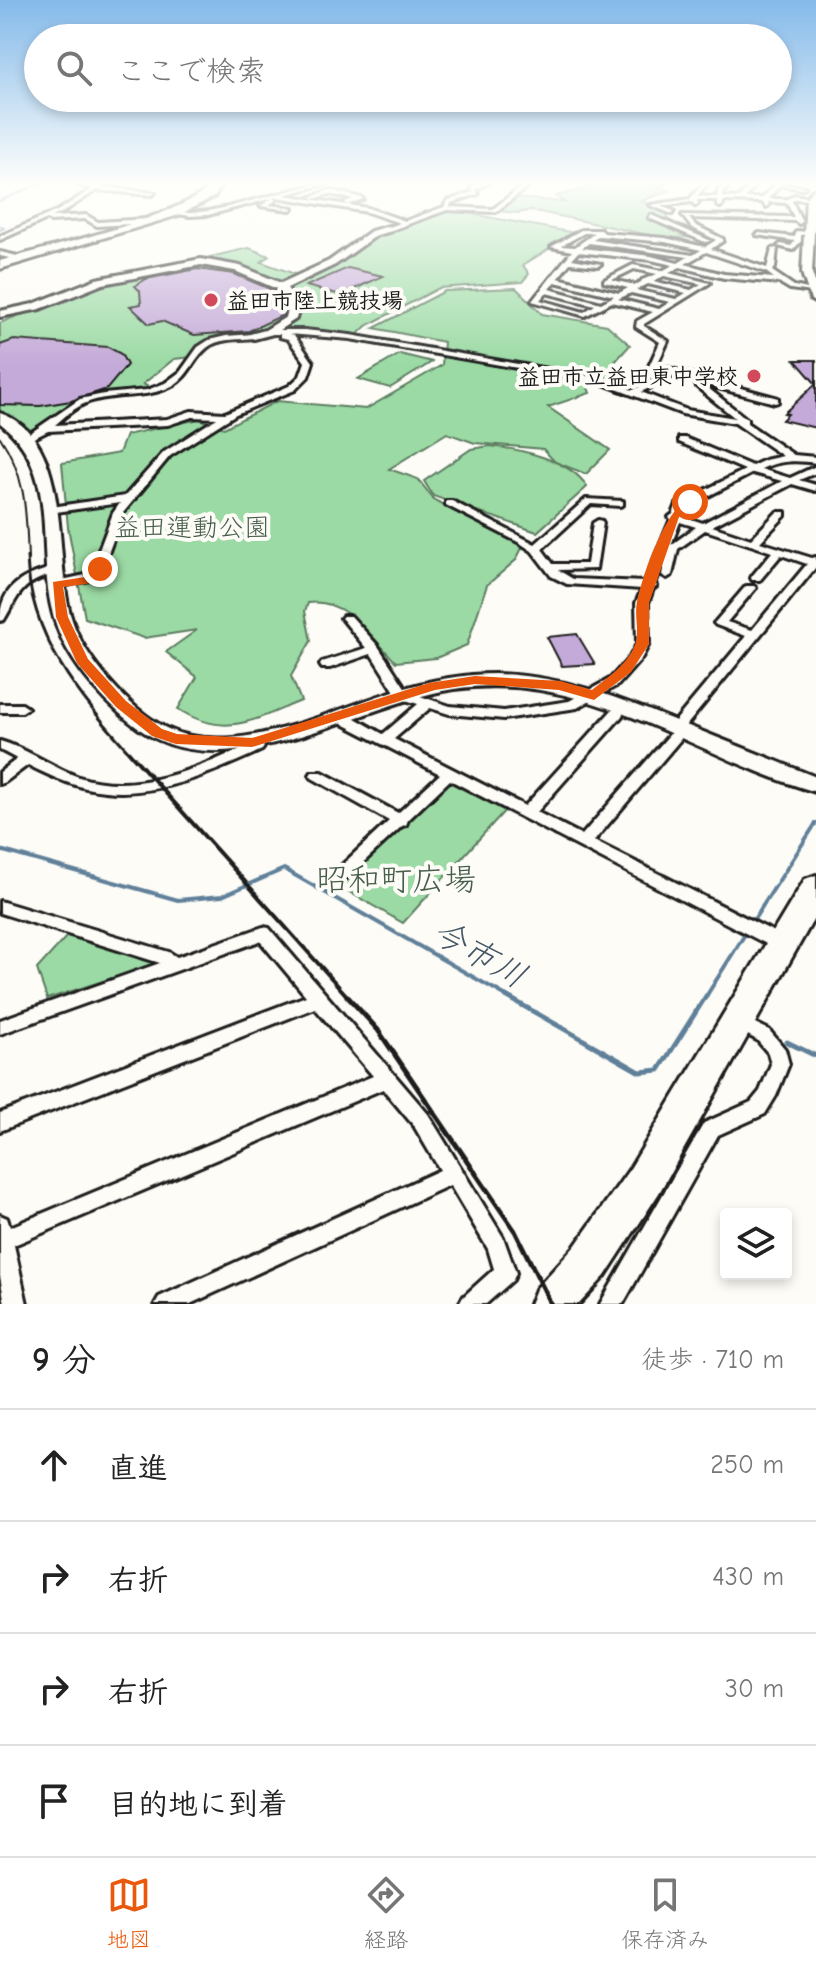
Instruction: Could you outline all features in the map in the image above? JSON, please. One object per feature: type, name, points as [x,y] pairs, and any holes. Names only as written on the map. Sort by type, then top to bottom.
[{"type":"highway","points":[[0,265],[63,244]]},
{"type":"highway","points":[[551,1304],[606,1238],[645,1180],[816,887]]},
{"type":"street","points":[[281,287],[332,263],[359,244]]},
{"type":"street","points":[[560,244],[554,247],[677,263],[724,276],[781,281]]},
{"type":"street","points":[[584,244],[536,301],[585,314],[715,244]]},
{"type":"street","points":[[607,244],[691,256]]},
{"type":"street","points":[[682,244],[768,271],[792,288],[813,296]]},
{"type":"street","points":[[768,271],[772,268],[778,247],[793,248],[796,244]]},
{"type":"street","points":[[812,249],[807,273],[813,296]]},
{"type":"street","points":[[0,254],[20,258]]},
{"type":"street","points":[[569,261],[598,264]]},
{"type":"street","points":[[0,314],[36,307],[100,281],[201,262],[237,268],[281,287],[294,307],[293,314],[269,332],[209,343],[176,381],[167,386],[130,397],[86,400],[58,415],[46,428],[27,438]]},
{"type":"street","points":[[676,301],[606,281],[633,267],[707,283],[640,323],[640,327],[664,341],[653,366],[775,400]]},
{"type":"street","points":[[553,279],[659,311]]},
{"type":"street","points":[[644,281],[692,292]]},
{"type":"street","points":[[544,290],[602,305]]},
{"type":"street","points":[[0,618],[13,589],[22,581],[95,576],[118,513],[167,454],[247,404],[279,396],[304,377],[309,362],[291,337],[269,332]]},
{"type":"street","points":[[283,335],[305,332],[350,337],[600,380],[685,412],[743,424],[791,457]]},
{"type":"street","points":[[633,393],[673,373]]},
{"type":"street","points":[[700,385],[744,421],[743,424]]},
{"type":"street","points":[[46,428],[168,422],[191,414],[227,416]]},
{"type":"street","points":[[0,417],[27,438],[41,462],[62,617],[82,660],[141,721],[176,739],[252,743],[434,686],[510,680],[560,685],[594,695],[675,733],[816,785]]},
{"type":"street","points":[[682,440],[753,470],[816,488]]},
{"type":"street","points":[[347,618],[374,649],[403,695],[449,710],[504,715],[543,712],[594,695],[614,682],[639,652],[644,629],[642,603],[681,506],[768,462],[791,457],[816,460]]},
{"type":"street","points":[[667,575],[673,548],[759,494],[816,469]]},
{"type":"street","points":[[49,510],[128,499]]},
{"type":"street","points":[[536,549],[589,501],[620,503]]},
{"type":"street","points":[[449,503],[536,549],[548,567],[571,582],[651,586]]},
{"type":"street","points":[[753,543],[781,514]]},
{"type":"street","points":[[585,841],[815,562],[674,517]]},
{"type":"street","points":[[548,567],[592,567],[598,523]]},
{"type":"street","points":[[754,635],[720,623],[779,551]]},
{"type":"street","points":[[326,665],[374,649]]},
{"type":"street","points":[[384,740],[428,703]]},
{"type":"street","points":[[0,708],[22,708]]},
{"type":"street","points":[[528,812],[617,713]]},
{"type":"street","points":[[341,714],[384,740],[585,841],[669,889],[784,945]]},
{"type":"street","points":[[0,745],[85,783],[130,786],[229,760],[257,747],[252,743]]},
{"type":"street","points":[[0,779],[28,758]]},
{"type":"street","points":[[332,883],[449,773]]},
{"type":"street","points":[[317,775],[401,821]]},
{"type":"street","points":[[0,907],[169,959],[173,965]]},
{"type":"street","points":[[0,1027],[263,933],[421,1120],[496,1244],[506,1273],[470,1304]]},
{"type":"street","points":[[0,1122],[318,999]]},
{"type":"street","points":[[611,1304],[711,1129],[758,1108],[767,1096],[780,1064],[776,1049],[763,1035],[738,1021]]},
{"type":"street","points":[[16,1304],[2,1232],[387,1079]]},
{"type":"street","points":[[166,1304],[453,1174]]},
{"type":"green space","points":[[365,244],[557,244],[523,265],[529,274],[522,282],[439,288],[366,326],[355,337],[307,331],[207,343],[193,357],[174,359],[143,384],[154,390],[80,401],[33,431],[0,412],[0,323],[97,283],[249,248],[269,256],[261,262],[306,278]]},
{"type":"green space","name":"益田運動公園","points":[[516,288],[542,314],[607,325],[630,345],[612,365],[629,376],[586,382],[590,393],[548,407],[610,450],[586,474],[555,462],[543,449],[475,443],[447,433],[389,469],[418,479],[434,500],[511,536],[522,548],[516,560],[487,585],[467,645],[436,658],[396,662],[346,612],[322,603],[308,603],[305,611],[311,641],[291,676],[301,701],[254,720],[225,725],[195,718],[178,709],[197,677],[166,652],[197,630],[144,638],[85,618],[68,527],[62,463],[119,453],[126,435],[199,419],[224,428],[277,401],[366,409],[442,365],[444,342],[374,328],[445,291]]},
{"type":"green space","points":[[400,354],[432,362],[390,388],[358,379]]},
{"type":"green space","points":[[490,446],[529,453],[557,463],[580,478],[587,487],[537,532],[433,496],[424,481],[471,449]]},
{"type":"green space","name":"昭和町広場","points":[[448,779],[507,808],[403,923],[339,886]]},
{"type":"green space","points":[[67,936],[156,964],[47,999],[37,969]]},
{"type":"building","points":[[348,268],[383,276],[341,295],[306,286]]},
{"type":"building","name":"益田市陸上競技場","points":[[197,269],[234,274],[275,291],[285,306],[283,315],[249,331],[194,335],[162,321],[149,324],[130,306],[141,304],[140,291],[135,286],[146,279]]},
{"type":"building","points":[[14,340],[108,347],[121,354],[127,365],[107,389],[71,401],[40,406],[0,405],[0,345]]},
{"type":"building","points":[[795,360],[816,360],[816,384]]},
{"type":"building","points":[[816,384],[816,428],[782,420],[788,414],[784,413]]},
{"type":"building","points":[[577,634],[595,664],[562,666],[547,637]]},
{"type":"waterway","name":"今市川","points":[[751,924],[816,823]]},
{"type":"waterway","name":"今市川","points":[[0,850],[178,900],[222,896],[284,869],[510,998]]},
{"type":"waterway","name":"今市川","points":[[705,998],[747,931]]},
{"type":"waterway","name":"今市川","points":[[506,996],[640,1072],[659,1070],[706,996]]},
{"type":"waterway","points":[[787,1042],[816,1056]]},
{"type":"railway","points":[[0,437],[20,481],[28,559]]},
{"type":"railway","points":[[27,557],[30,586],[47,640],[76,687],[130,753]]},
{"type":"railway","points":[[128,751],[349,998]]},
{"type":"railway","points":[[347,996],[378,1030],[515,1231],[551,1304]]},
{"type":"place","name":"益田市陸上競技場","points":[[211,300]]},
{"type":"place","name":"益田市立益田東中学校","points":[[754,376]]},
{"type":"route","points":[[100,569],[89,580],[57,584],[62,617],[82,660],[121,704],[157,733],[176,739],[252,743],[434,686],[475,680],[560,685],[594,695],[627,669],[643,644],[642,603],[651,586],[674,517],[681,506],[690,502]]}]
